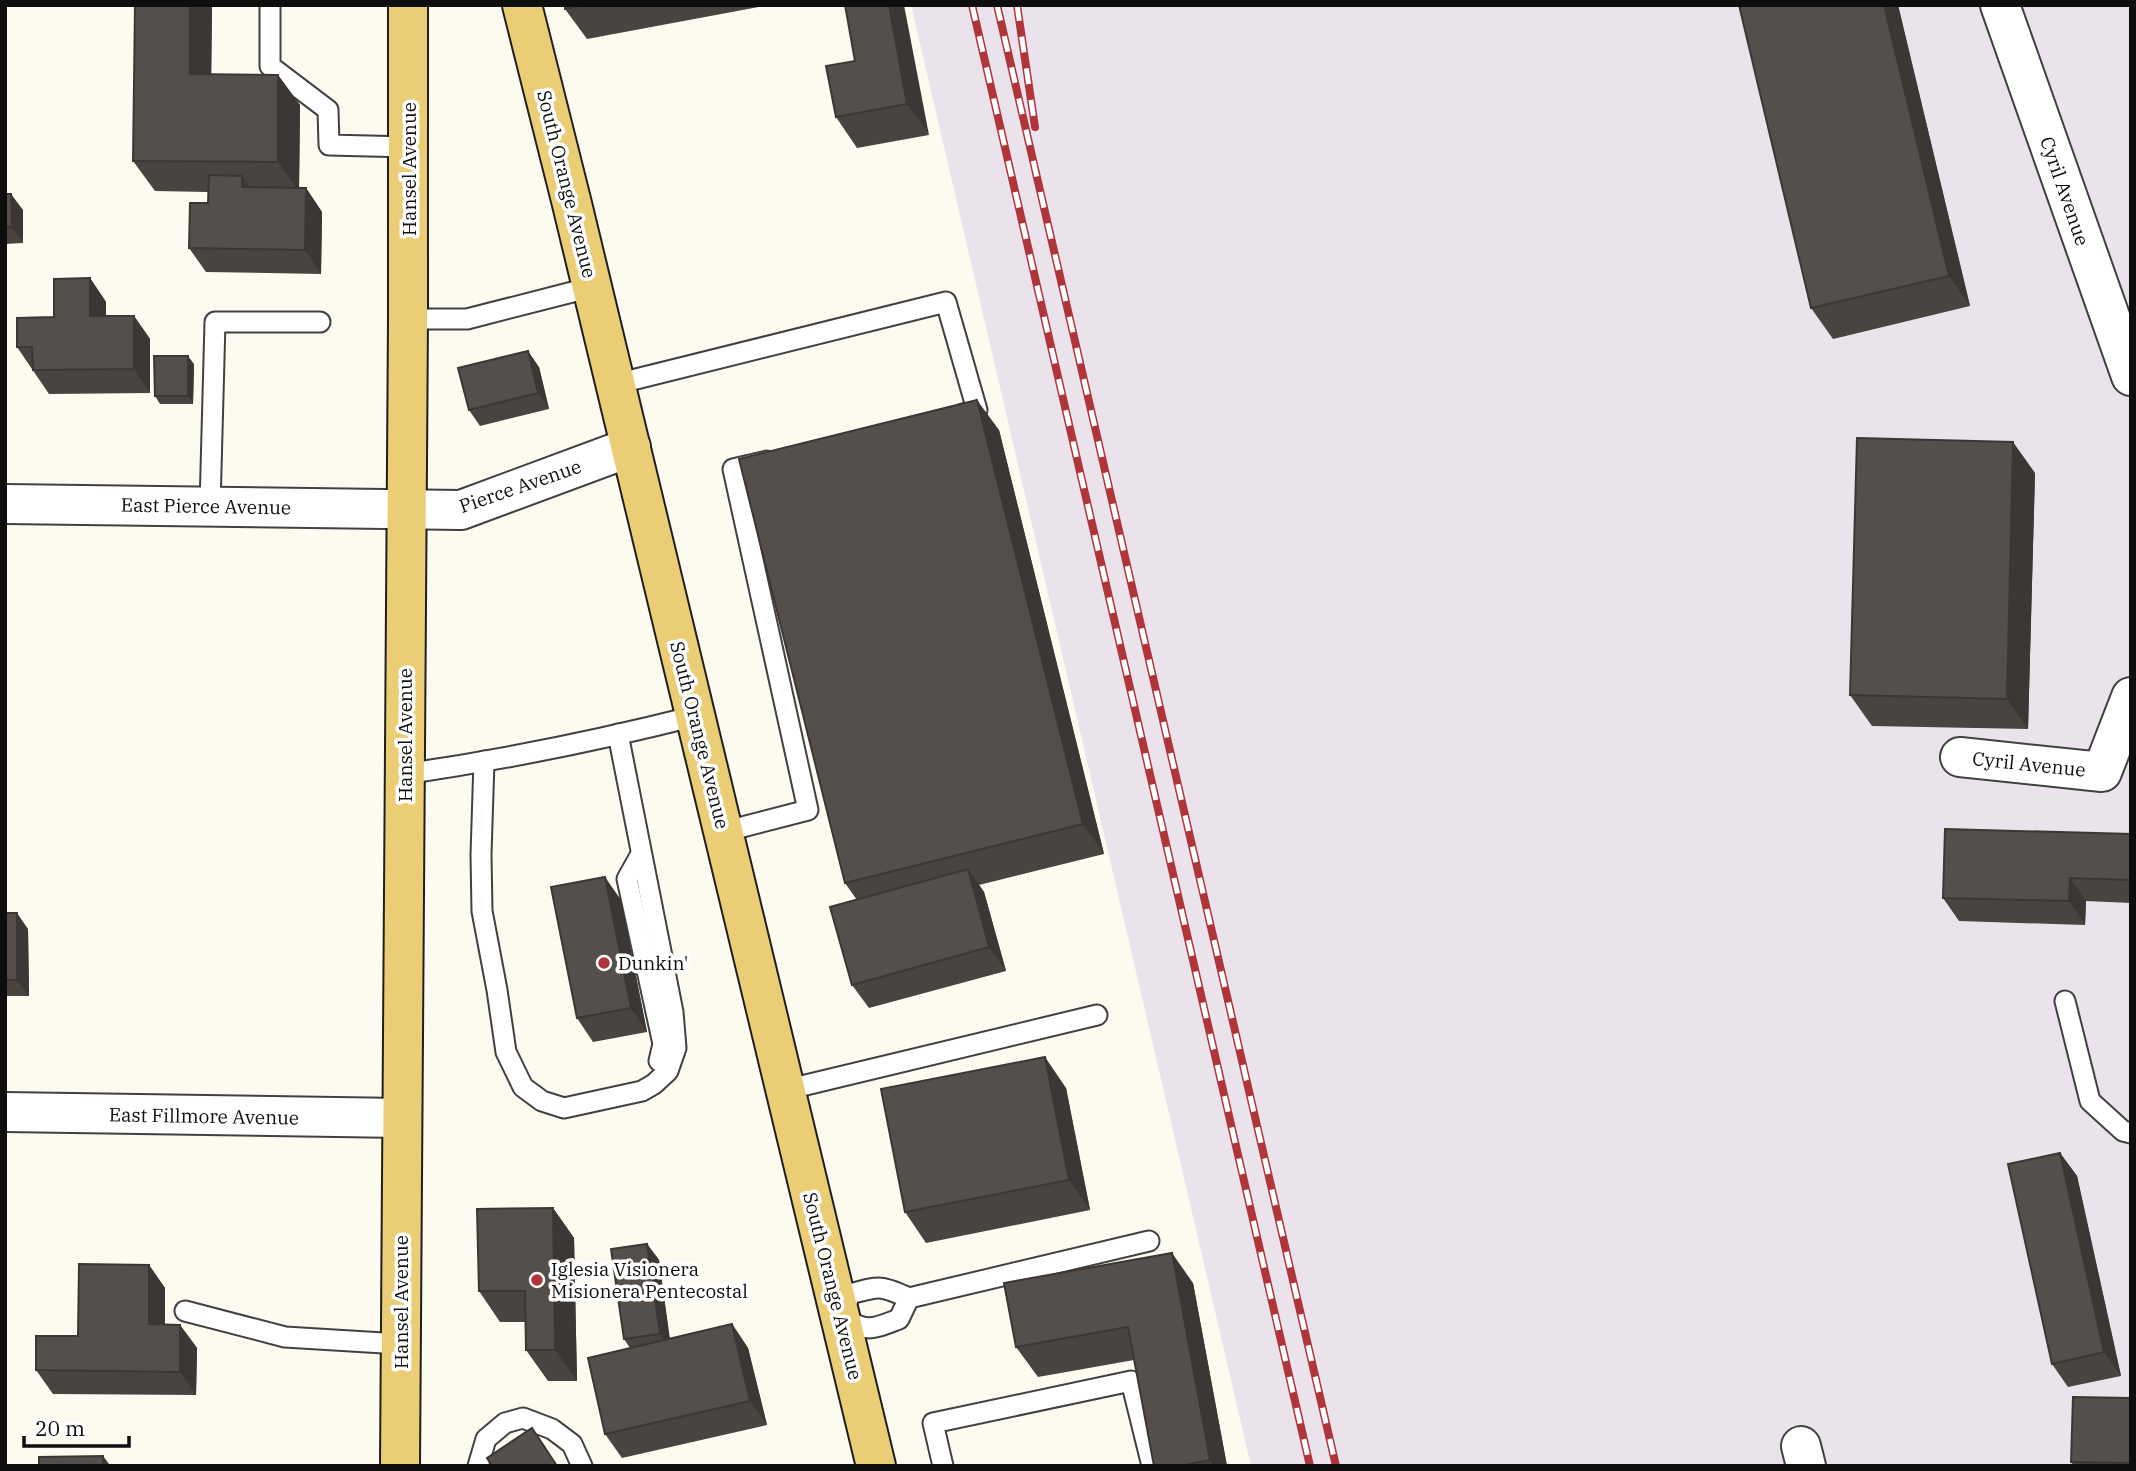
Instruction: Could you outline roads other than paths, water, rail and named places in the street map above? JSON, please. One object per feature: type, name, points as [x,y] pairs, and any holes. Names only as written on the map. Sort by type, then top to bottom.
[{"type":"main road","name":"Hansel Avenue","points":[[400,1466],[410,147],[408,5]]},
{"type":"main road","name":"South Orange Avenue","points":[[522,5],[616,384],[876,1466]]},
{"type":"street","name":"Cyril Avenue","points":[[2000,5],[2131,376]]},
{"type":"street","name":"Pierce Avenue","points":[[407,509],[461,510],[631,447]]},
{"type":"street","name":"East Pierce Avenue","points":[[5,503],[407,509]]},
{"type":"street","name":"Cyril Avenue","points":[[1960,757],[2102,772],[2131,697]]},
{"type":"street","name":"East Fillmore Avenue","points":[[5,1112],[402,1118]]},
{"type":"lane","points":[[270,5],[270,66],[328,110],[329,145],[410,147]]},
{"type":"lane","points":[[408,319],[467,319],[592,287]]},
{"type":"lane","points":[[616,384],[946,302],[977,410],[950,417]]},
{"type":"lane","points":[[210,506],[215,322],[320,322]]},
{"type":"lane","points":[[723,832],[808,810],[733,469],[787,456]]},
{"type":"lane","points":[[405,774],[484,761],[695,716]]},
{"type":"lane","points":[[484,761],[482,911],[506,1052],[523,1087],[542,1101],[564,1108],[642,1091],[668,1071],[676,1048],[673,1012],[618,734]]},
{"type":"lane","points":[[2065,1001],[2090,1101],[2123,1131],[2131,1133]]},
{"type":"lane","points":[[785,1090],[1097,1015]]},
{"type":"lane","points":[[909,1298],[899,1319],[881,1326],[864,1329],[841,1318],[850,1294],[871,1288],[884,1286],[909,1298],[1149,1241]]},
{"type":"lane","points":[[185,1311],[285,1337],[400,1344]]},
{"type":"lane","points":[[943,1466],[933,1423],[1131,1381],[1152,1466]]},
{"type":"lane","points":[[478,1466],[486,1439],[505,1423],[523,1418],[552,1429],[572,1444],[582,1466]]},
{"type":"railway","points":[[972,5],[1310,1466]]},
{"type":"railway","points":[[997,5],[1336,1466]]},
{"type":"railway","points":[[1017,5],[1035,127]]},
{"type":"place","name":"Dunkin'","points":[[604,963]]},
{"type":"place","name":"Iglesia Visionera Misionera Pentecostal","points":[[537,1280]]}]
